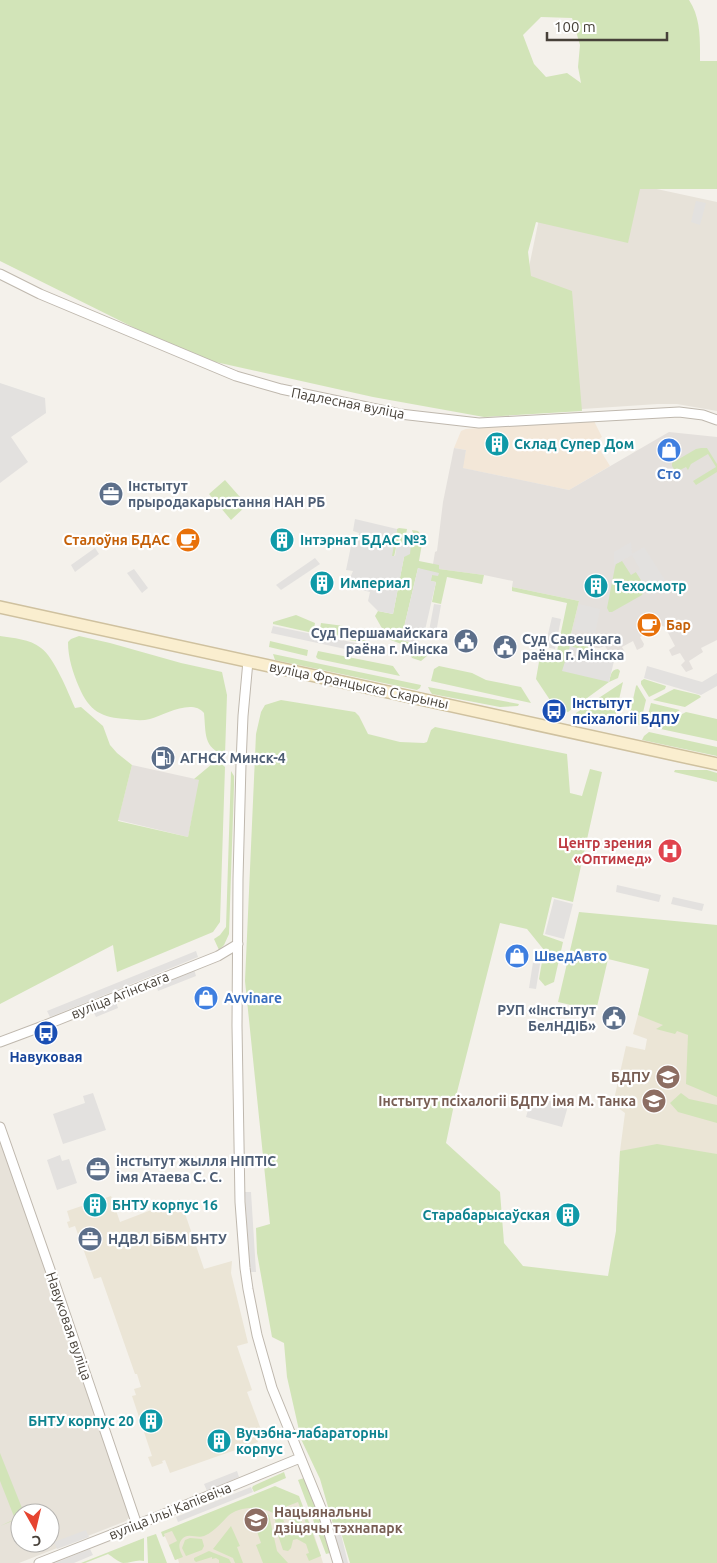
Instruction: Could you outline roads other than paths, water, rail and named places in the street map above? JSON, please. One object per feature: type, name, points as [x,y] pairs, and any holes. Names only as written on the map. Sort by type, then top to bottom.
[{"type":"main road","name":"вуліца Францыска Скарыны","points":[[0,607],[717,764]]},
{"type":"street","name":"Падлесная вуліца","points":[[0,274],[40,294],[236,376],[282,389],[400,414],[479,424],[679,412],[703,415],[717,420]]},
{"type":"street","points":[[248,661],[242,726],[237,1026],[240,1202],[248,1289],[263,1359],[272,1388],[323,1513],[338,1563]]},
{"type":"street","name":"вуліца Агінскага","points":[[0,1042],[218,956],[238,944]]},
{"type":"street","name":"Навуковая вуліца","points":[[0,1127],[136,1525]]},
{"type":"street","name":"вуліца Ільі Капіевіча","points":[[39,1563],[300,1458]]},
{"type":"place","name":"Склад Супер Дом","points":[[497,444]]},
{"type":"place","name":"Сто","points":[[669,450]]},
{"type":"place","name":"Інстытут прыродакарыстання НАН РБ","points":[[111,494]]},
{"type":"place","name":"Сталоўня БДАС","points":[[188,540]]},
{"type":"place","name":"Інтэрнат БДАС №3","points":[[282,540]]},
{"type":"place","name":"Империал","points":[[322,583]]},
{"type":"place","name":"Техосмотр","points":[[596,586]]},
{"type":"place","name":"Бар","points":[[649,625]]},
{"type":"place","name":"Суд Першамайскага раёна г. Мінска","points":[[466,641]]},
{"type":"place","name":"Суд Савецкага раёна г. Мінска","points":[[505,647]]},
{"type":"place","name":"Інстытут псіхалогіі БДПУ","points":[[554,711]]},
{"type":"place","name":"АГНСК Минск-4","points":[[163,758]]},
{"type":"place","name":"Центр зрения «Оптимед»","points":[[670,851]]},
{"type":"place","name":"ШведАвто","points":[[517,956]]},
{"type":"place","name":"Avvinare","points":[[206,998]]},
{"type":"place","name":"РУП «Інстытут БелНДІБ»","points":[[614,1018]]},
{"type":"place","name":"Навуковая","points":[[46,1033]]},
{"type":"place","name":"БДПУ","points":[[668,1077]]},
{"type":"place","name":"Інстытут псіхалогіі БДПУ імя М. Танка","points":[[654,1101]]},
{"type":"place","name":"інстытут жылля НІПТІС імя Атаева С. С.","points":[[98,1169]]},
{"type":"place","name":"БНТУ корпус 16","points":[[95,1205]]},
{"type":"place","name":"Старабарысаўская","points":[[568,1215]]},
{"type":"place","name":"НДВЛ БіБМ БНТУ","points":[[90,1239]]},
{"type":"place","name":"БНТУ корпус 20","points":[[151,1421]]},
{"type":"place","name":"Вучэбна-лабараторны корпус","points":[[219,1441]]},
{"type":"place","name":"Нацыянальны дзіцячы тэхнапарк","points":[[256,1520]]}]
